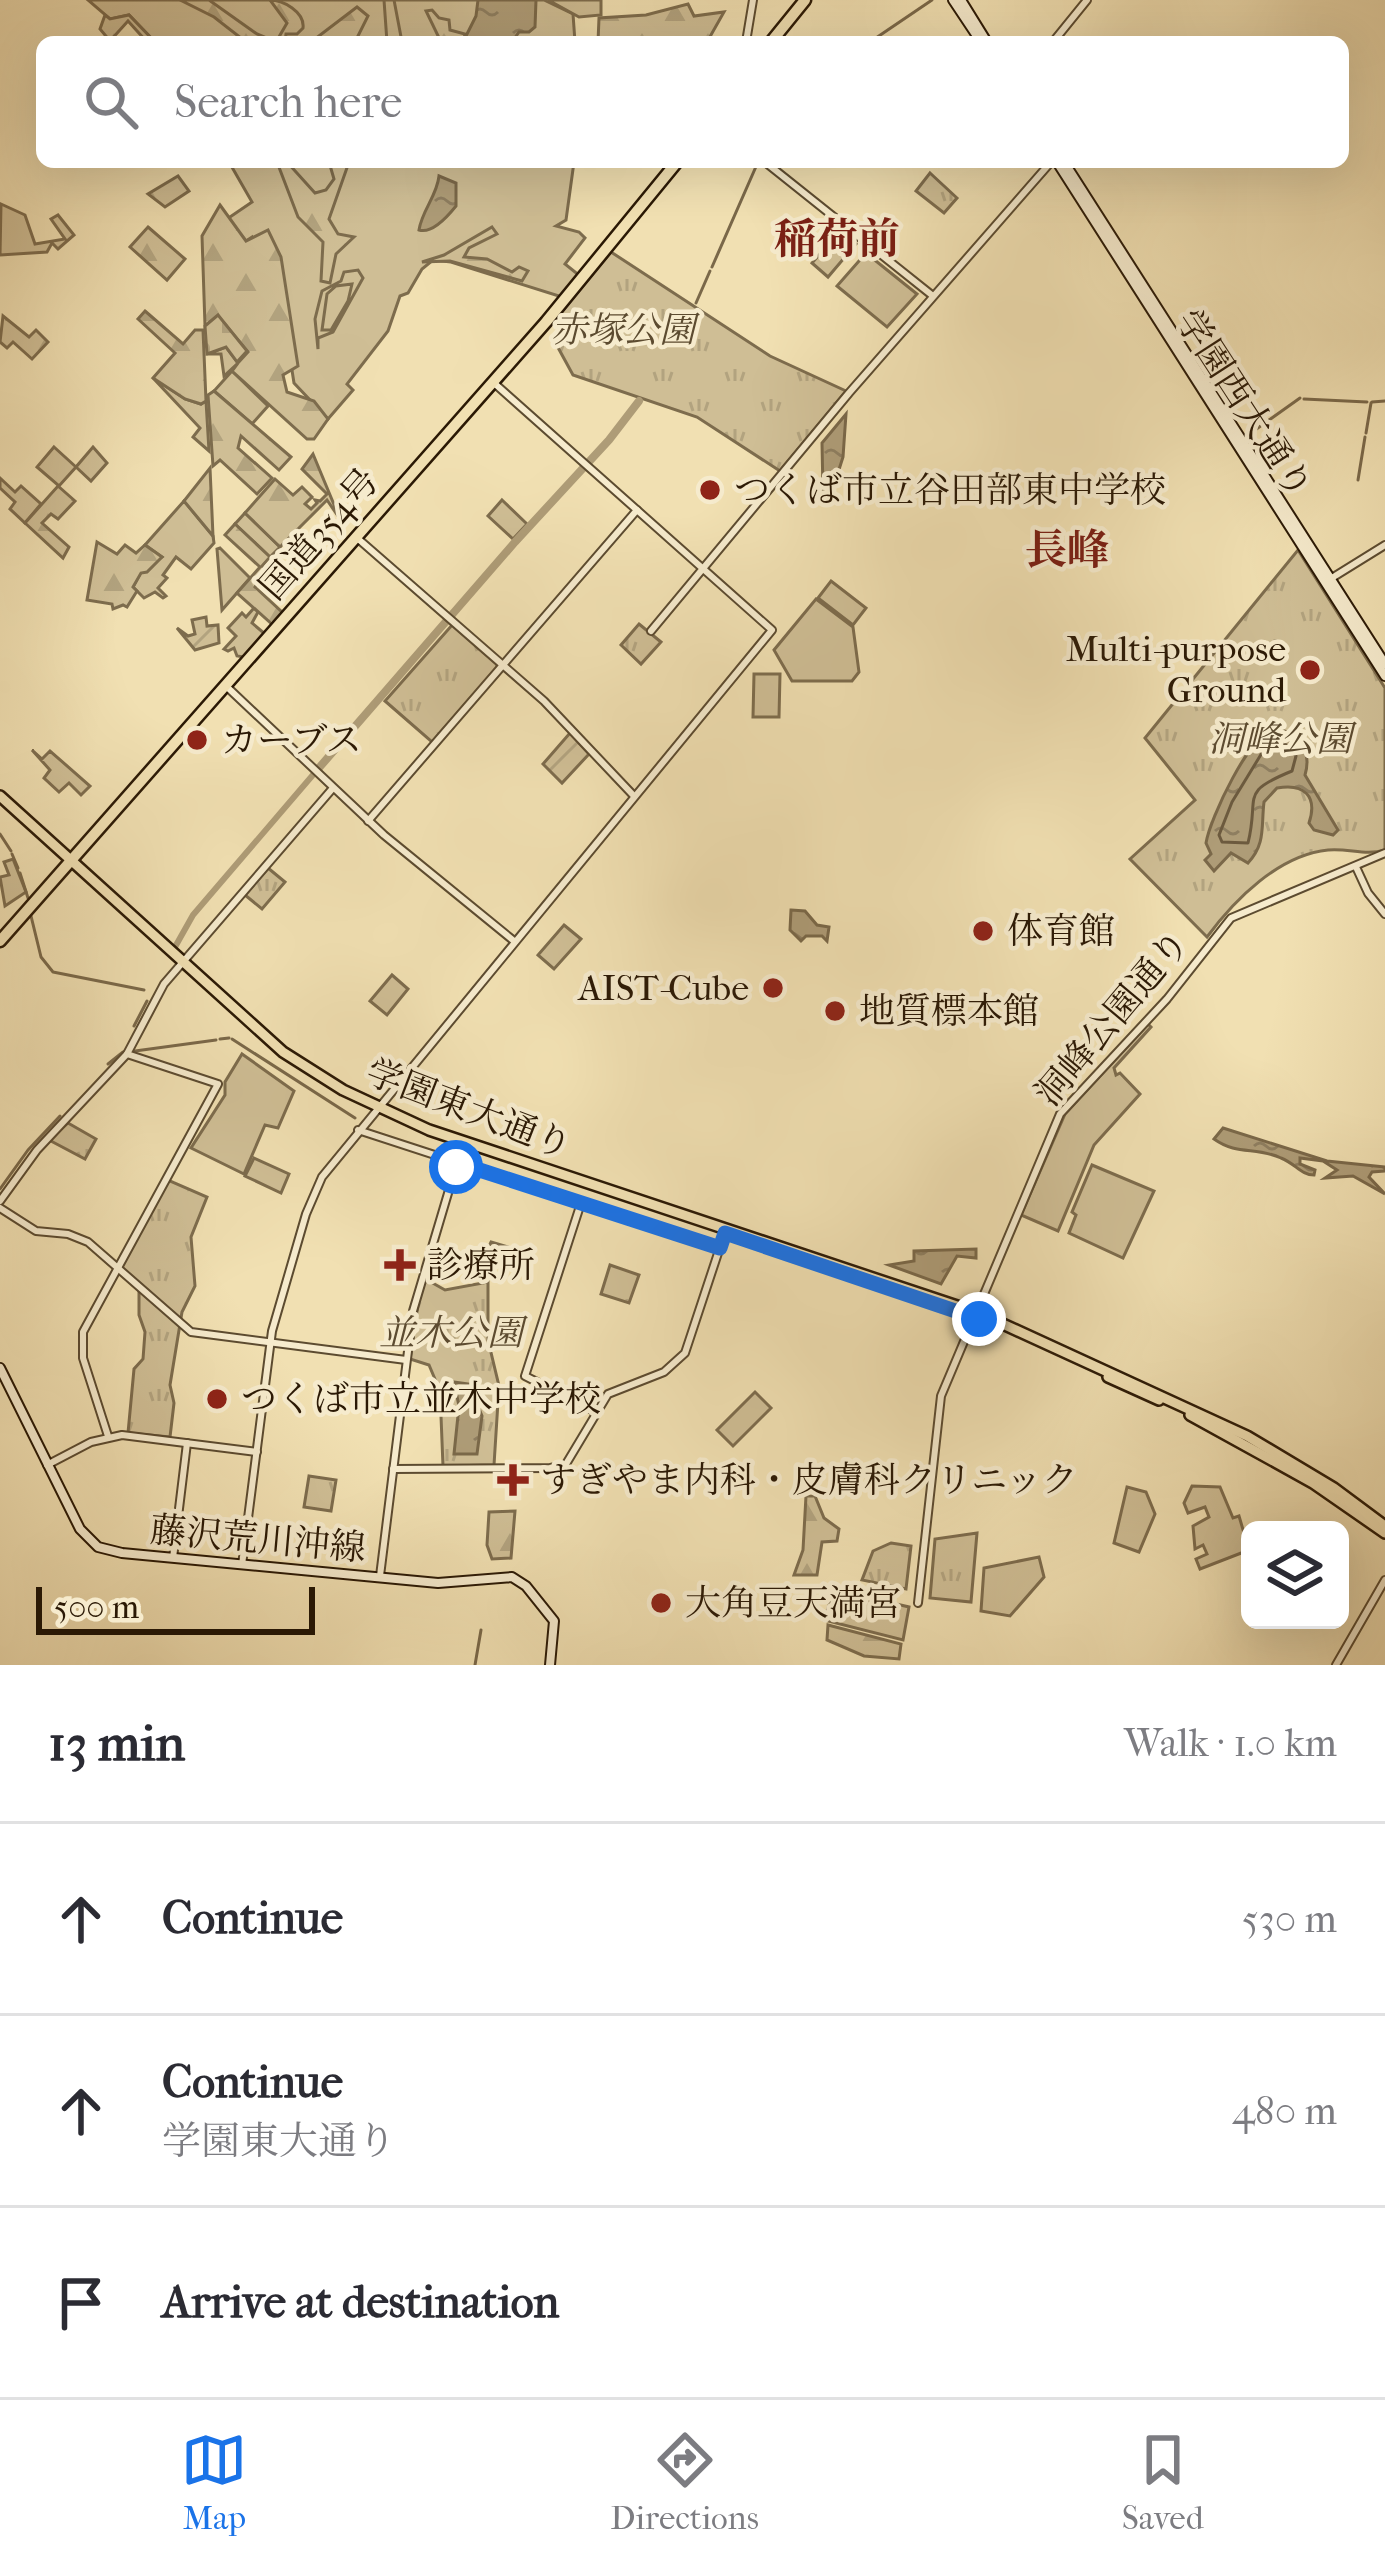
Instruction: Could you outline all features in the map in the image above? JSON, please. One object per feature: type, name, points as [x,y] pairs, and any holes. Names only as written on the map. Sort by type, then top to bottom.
[{"type":"highway","points":[[777,36],[805,0]]},
{"type":"highway","name":"国道354号","points":[[0,941],[494,383],[671,168]]},
{"type":"main road","points":[[957,0],[980,36]]},
{"type":"main road","name":"学園西大通り","points":[[1061,168],[1385,664]]},
{"type":"main road","name":"学園西大通り","points":[[1328,581],[1385,676]]},
{"type":"main road","name":"学園東大通り","points":[[0,800],[280,1056],[374,1110],[428,1136],[974,1314],[1220,1430],[1385,1530]]},
{"type":"main road","name":"藤沢荒川沖線","points":[[0,1368],[90,1542],[112,1552],[380,1578],[438,1583],[516,1579],[554,1621],[550,1665]]},
{"type":"street","points":[[747,36],[754,0]]},
{"type":"street","points":[[1057,36],[1088,0]]},
{"type":"street","points":[[773,168],[933,296]]},
{"type":"street","points":[[651,631],[933,296],[1051,168]]},
{"type":"street","points":[[242,1565],[270,1344],[313,1196],[331,1164],[772,629],[494,383]]},
{"type":"street","points":[[368,821],[637,510]]},
{"type":"street","points":[[356,537],[544,701],[634,796]]},
{"type":"street","points":[[1328,581],[1385,545]]},
{"type":"street","points":[[226,686],[368,821],[514,941]]},
{"type":"street","points":[[333,788],[157,992],[128,1054],[37,1150],[0,1204],[36,1231],[68,1234],[88,1242],[190,1332],[406,1360]]},
{"type":"street","name":"洞峰公園通り","points":[[918,1604],[940,1401],[1060,1114],[1167,999],[1231,918],[1385,853]]},
{"type":"street","points":[[1355,865],[1385,914]]},
{"type":"street","points":[[109,1436],[86,1369],[82,1340],[86,1324],[218,1084],[128,1054]]},
{"type":"street","points":[[358,1130],[720,1248]]},
{"type":"street","points":[[380,1578],[419,1280],[458,1163]]},
{"type":"street","points":[[581,1203],[525,1376],[594,1412]]},
{"type":"street","points":[[393,1468],[560,1466],[573,1456],[594,1412],[613,1391],[664,1372],[685,1353],[726,1230]]},
{"type":"street","points":[[47,1465],[109,1436],[256,1452]]},
{"type":"street","points":[[173,1558],[187,1443]]},
{"type":"street","points":[[1336,1665],[1385,1580]]},
{"type":"green space","points":[[88,0],[544,0],[573,14],[575,36],[149,36],[129,15],[110,19]]},
{"type":"green space","points":[[180,0],[209,0],[262,36],[238,36]]},
{"type":"green space","points":[[270,0],[301,17],[303,28],[297,34],[279,36],[287,23]]},
{"type":"green space","points":[[384,0],[394,0],[401,36],[387,36]]},
{"type":"green space","points":[[548,0],[601,0],[601,15],[579,17]]},
{"type":"green space","points":[[688,4],[694,16],[724,12],[710,36],[598,36],[599,18],[646,15]]},
{"type":"green space","points":[[357,7],[368,16],[358,36],[319,36]]},
{"type":"green space","points":[[426,11],[449,20],[450,30],[464,36],[438,36]]},
{"type":"green space","points":[[105,15],[110,19],[129,15],[149,36],[142,36],[128,21],[114,36],[106,36],[100,29]]},
{"type":"green space","points":[[232,168],[573,168],[566,220],[556,226],[585,238],[565,264],[580,276],[562,297],[433,260],[408,293],[400,296],[388,331],[347,384],[353,390],[328,419],[294,383],[289,351],[252,237],[246,241],[227,219],[252,202]]},
{"type":"green space","points":[[279,168],[292,168],[315,193],[326,190],[334,179],[331,168],[347,168],[329,219],[338,234],[354,237],[336,254],[330,283],[321,281],[323,242],[298,217]]},
{"type":"green space","points":[[930,173],[957,198],[944,213],[916,191]]},
{"type":"green space","points":[[178,176],[189,191],[165,207],[148,194]]},
{"type":"green space","points":[[1,204],[25,215],[35,244],[65,239],[51,219],[58,215],[74,235],[58,249],[52,243],[47,252],[0,255]]},
{"type":"green space","points":[[220,205],[246,241],[268,230],[281,257],[298,366],[283,375],[287,392],[314,401],[328,419],[314,439],[307,439],[232,371],[248,352],[218,316],[205,326],[202,236]]},
{"type":"green space","points":[[148,227],[185,259],[167,280],[130,247]]},
{"type":"green space","points":[[492,227],[497,234],[469,248],[464,257],[487,259],[512,272],[519,267],[528,271],[522,281],[450,261],[422,262],[444,255]]},
{"type":"green space","points":[[840,231],[856,244],[828,277],[812,263]]},
{"type":"green space","name":"赤塚公園","points":[[611,252],[770,356],[846,391],[780,471],[697,417],[573,375],[555,342],[562,332],[554,321]]},
{"type":"green space","points":[[866,253],[917,294],[887,327],[837,286]]},
{"type":"green space","points":[[358,270],[363,278],[333,332],[318,338],[318,349],[315,319],[322,291],[341,281],[344,272]],"holes":[[[352,284],[331,330],[322,330],[327,294],[336,286]]]},
{"type":"green space","points":[[145,311],[183,344],[195,330],[203,330],[206,401],[185,399],[153,378],[175,353],[138,319]]},
{"type":"green space","points":[[218,315],[247,351],[237,362],[226,347],[207,354],[205,326]]},
{"type":"green space","points":[[3,316],[29,337],[36,330],[48,342],[32,359],[13,342],[7,348],[0,342]]},
{"type":"green space","points":[[226,347],[238,363],[224,376],[221,354],[207,354]]},
{"type":"green space","points":[[232,371],[268,406],[252,424],[214,391]]},
{"type":"green space","points":[[153,378],[185,399],[206,401],[209,451],[193,437],[200,428]]},
{"type":"green space","points":[[214,391],[291,457],[279,470],[241,436],[238,448],[272,478],[257,494],[220,460],[213,466],[208,395]]},
{"type":"green space","points":[[54,447],[76,467],[59,486],[37,467]]},
{"type":"green space","points":[[93,447],[107,463],[91,481],[76,467]]},
{"type":"green space","points":[[313,454],[340,519],[327,500],[280,547],[245,513],[275,479],[293,495],[302,487],[312,497],[305,504],[311,509],[315,500],[327,494],[302,469]]},
{"type":"green space","points":[[210,468],[213,536],[184,501]]},
{"type":"green space","points":[[0,478],[15,492],[21,486],[41,504],[25,523],[10,509],[15,502],[0,488]]},
{"type":"green space","points":[[58,486],[75,501],[58,519],[51,514],[42,523],[69,547],[63,558],[25,523]]},
{"type":"green space","points":[[502,500],[527,524],[513,539],[488,516]]},
{"type":"green space","points":[[184,501],[214,543],[191,569],[176,557],[158,588],[166,596],[155,592],[144,598],[133,587],[141,572],[162,557],[145,545]]},
{"type":"green space","points":[[245,513],[280,547],[270,557],[235,524]]},
{"type":"green space","points":[[235,524],[270,557],[255,587],[283,613],[273,625],[237,593],[260,567],[225,535]]},
{"type":"green space","points":[[97,542],[117,554],[125,545],[136,553],[145,545],[162,557],[141,573],[127,607],[113,609],[112,604],[87,600]]},
{"type":"green space","points":[[217,549],[250,578],[222,610]]},
{"type":"green space","name":"洞峰公園","points":[[1298,550],[1385,688],[1385,850],[1328,850],[1292,860],[1245,894],[1207,937],[1130,859],[1195,800],[1145,738]]},
{"type":"green space","points":[[831,581],[866,608],[853,625],[818,598]]},
{"type":"green space","points":[[816,599],[853,627],[859,672],[852,681],[792,681],[774,650]]},
{"type":"green space","points":[[254,608],[258,612],[252,623],[265,634],[244,657],[237,656],[234,648],[224,649],[236,636],[228,628]]},
{"type":"green space","points":[[206,617],[207,626],[218,625],[219,643],[195,650],[177,628],[188,636],[195,634],[192,620]]},
{"type":"green space","points":[[453,624],[497,668],[432,742],[385,701]]},
{"type":"green space","points":[[639,624],[661,642],[641,664],[621,645]]},
{"type":"green space","points":[[754,674],[780,674],[779,717],[753,717]]},
{"type":"green space","points":[[570,733],[589,754],[562,783],[543,764]]},
{"type":"green space","points":[[32,750],[42,759],[50,751],[90,786],[81,795],[69,783],[59,792],[44,778],[50,770]]},
{"type":"green space","points":[[13,859],[26,892],[5,906],[0,877],[9,875],[4,862]]},
{"type":"green space","points":[[268,868],[285,882],[262,909],[245,895]]},
{"type":"green space","points":[[564,925],[581,939],[554,969],[538,955]]},
{"type":"green space","points":[[392,975],[408,989],[387,1015],[370,1001]]},
{"type":"green space","points":[[1148,1024],[1151,1027],[1114,1068],[1140,1094],[1094,1145],[1058,1231],[1021,1215],[1065,1114]]},
{"type":"green space","points":[[242,1054],[294,1091],[278,1128],[265,1125],[244,1174],[191,1148],[225,1095],[225,1082]]},
{"type":"green space","points":[[68,1123],[96,1139],[85,1159],[49,1140]]},
{"type":"green space","points":[[254,1158],[289,1174],[281,1193],[245,1176]]},
{"type":"green space","points":[[1092,1165],[1154,1191],[1123,1258],[1069,1233],[1076,1215],[1072,1212]]},
{"type":"green space","points":[[168,1180],[207,1197],[191,1237],[195,1286],[182,1312],[170,1385],[174,1403],[170,1437],[128,1433],[134,1369],[143,1359],[145,1332],[139,1315],[139,1286],[123,1272],[122,1265]]},
{"type":"green space","points":[[491,1242],[515,1249],[482,1271],[469,1264],[486,1253]]},
{"type":"green space","points":[[610,1265],[639,1275],[629,1303],[601,1294]]},
{"type":"green space","name":"並木公園","points":[[422,1277],[445,1290],[488,1282],[488,1340],[499,1386],[494,1465],[443,1466],[440,1391],[429,1365],[410,1359]]},
{"type":"green space","points":[[755,1392],[771,1408],[733,1446],[717,1430]]},
{"type":"green space","points":[[309,1476],[336,1480],[331,1511],[304,1507]]},
{"type":"green space","points":[[1192,1486],[1220,1487],[1233,1518],[1239,1516],[1241,1553],[1200,1569],[1196,1559],[1207,1554],[1203,1545],[1195,1549],[1193,1526],[1209,1517],[1205,1507],[1188,1513],[1184,1503]]},
{"type":"green space","points":[[1127,1487],[1146,1492],[1155,1514],[1139,1552],[1114,1543]]},
{"type":"green space","points":[[806,1496],[815,1496],[824,1518],[839,1529],[837,1541],[822,1542],[817,1575],[794,1575],[803,1550]]},
{"type":"green space","points":[[515,1511],[511,1558],[492,1559],[487,1545],[489,1512]]},
{"type":"green space","points":[[977,1533],[971,1602],[930,1598],[935,1539]]},
{"type":"green space","points":[[891,1543],[911,1546],[906,1589],[862,1580],[873,1551]]},
{"type":"green space","points":[[1039,1557],[1044,1577],[1010,1616],[981,1611],[984,1568]]},
{"type":"green space","points":[[840,1591],[909,1607],[903,1640],[824,1620]]},
{"type":"green space","points":[[828,1625],[901,1644],[899,1659],[864,1656],[827,1640]]},
{"type":"water","points":[[478,0],[536,0],[535,27],[516,36],[466,36]]},
{"type":"water","points":[[439,176],[456,183],[456,206],[434,227],[419,230],[435,190]]},
{"type":"water","points":[[846,414],[843,457],[830,498],[823,492],[822,443]]},
{"type":"water","points":[[1274,728],[1302,744],[1307,758],[1305,775],[1338,830],[1333,835],[1314,830],[1306,794],[1295,788],[1277,788],[1264,802],[1262,834],[1254,856],[1248,863],[1231,853],[1214,871],[1205,860],[1211,854],[1206,843],[1215,815],[1243,760]]},
{"type":"water","points":[[791,910],[805,911],[817,925],[829,927],[827,941],[822,936],[806,936],[801,941],[790,930]]},
{"type":"water","points":[[1223,1128],[1327,1161],[1385,1167],[1369,1177],[1385,1194],[1353,1176],[1325,1178],[1337,1170],[1323,1161],[1300,1158],[1300,1164],[1315,1170],[1309,1175],[1272,1154],[1223,1144],[1214,1139]]},
{"type":"water","points":[[976,1249],[976,1258],[957,1256],[941,1284],[889,1265],[914,1261],[914,1251]]},
{"type":"water","points":[[454,1382],[469,1384],[482,1416],[477,1454],[454,1454],[459,1406]]},
{"type":"waterway","points":[[879,36],[932,0]]},
{"type":"waterway","points":[[712,267],[755,168]]},
{"type":"waterway","points":[[696,303],[710,271]]},
{"type":"waterway","points":[[1253,444],[1248,435],[1300,398]]},
{"type":"waterway","points":[[1304,399],[1367,402]]},
{"type":"waterway","points":[[318,769],[639,401]]},
{"type":"waterway","points":[[1372,402],[1385,401]]},
{"type":"waterway","points":[[1366,433],[1371,403]]},
{"type":"waterway","points":[[1358,480],[1365,437]]},
{"type":"waterway","points":[[175,947],[193,915],[318,769]]},
{"type":"waterway","points":[[0,834],[11,851]]},
{"type":"waterway","points":[[12,854],[18,868]]},
{"type":"waterway","points":[[20,873],[28,898]]},
{"type":"waterway","points":[[31,916],[41,957],[53,972],[144,990]]},
{"type":"waterway","points":[[134,1026],[147,1001]]},
{"type":"waterway","points":[[220,1039],[229,1038]]},
{"type":"waterway","points":[[232,1039],[355,1118]]},
{"type":"waterway","points":[[135,1051],[216,1040]]},
{"type":"waterway","points":[[108,1064],[123,1052]]},
{"type":"waterway","points":[[0,1189],[60,1116]]},
{"type":"waterway","points":[[475,1665],[481,1630]]},
{"type":"place","name":"つくば市立谷田部東中学校","points":[[710,490]]},
{"type":"place","name":"Multi-purpose Ground","points":[[1310,670]]},
{"type":"place","name":"カーブス","points":[[197,740]]},
{"type":"place","name":"体育館","points":[[983,931]]},
{"type":"place","name":"AIST-Cube","points":[[773,988]]},
{"type":"place","name":"地質標本館","points":[[835,1011]]},
{"type":"place","name":"診療所","points":[[400,1265]]},
{"type":"place","name":"つくば市立並木中学校","points":[[217,1399]]},
{"type":"place","name":"すぎやま内科・皮膚科クリニック","points":[[513,1480]]},
{"type":"place","name":"大角豆天満宮","points":[[661,1603]]},
{"type":"district","name":"稲荷前","points":[[837,239]]},
{"type":"district","name":"長峰","points":[[1067,550]]},
{"type":"route","points":[[456,1167],[458,1163],[720,1248],[725,1233],[979,1319]]}]
